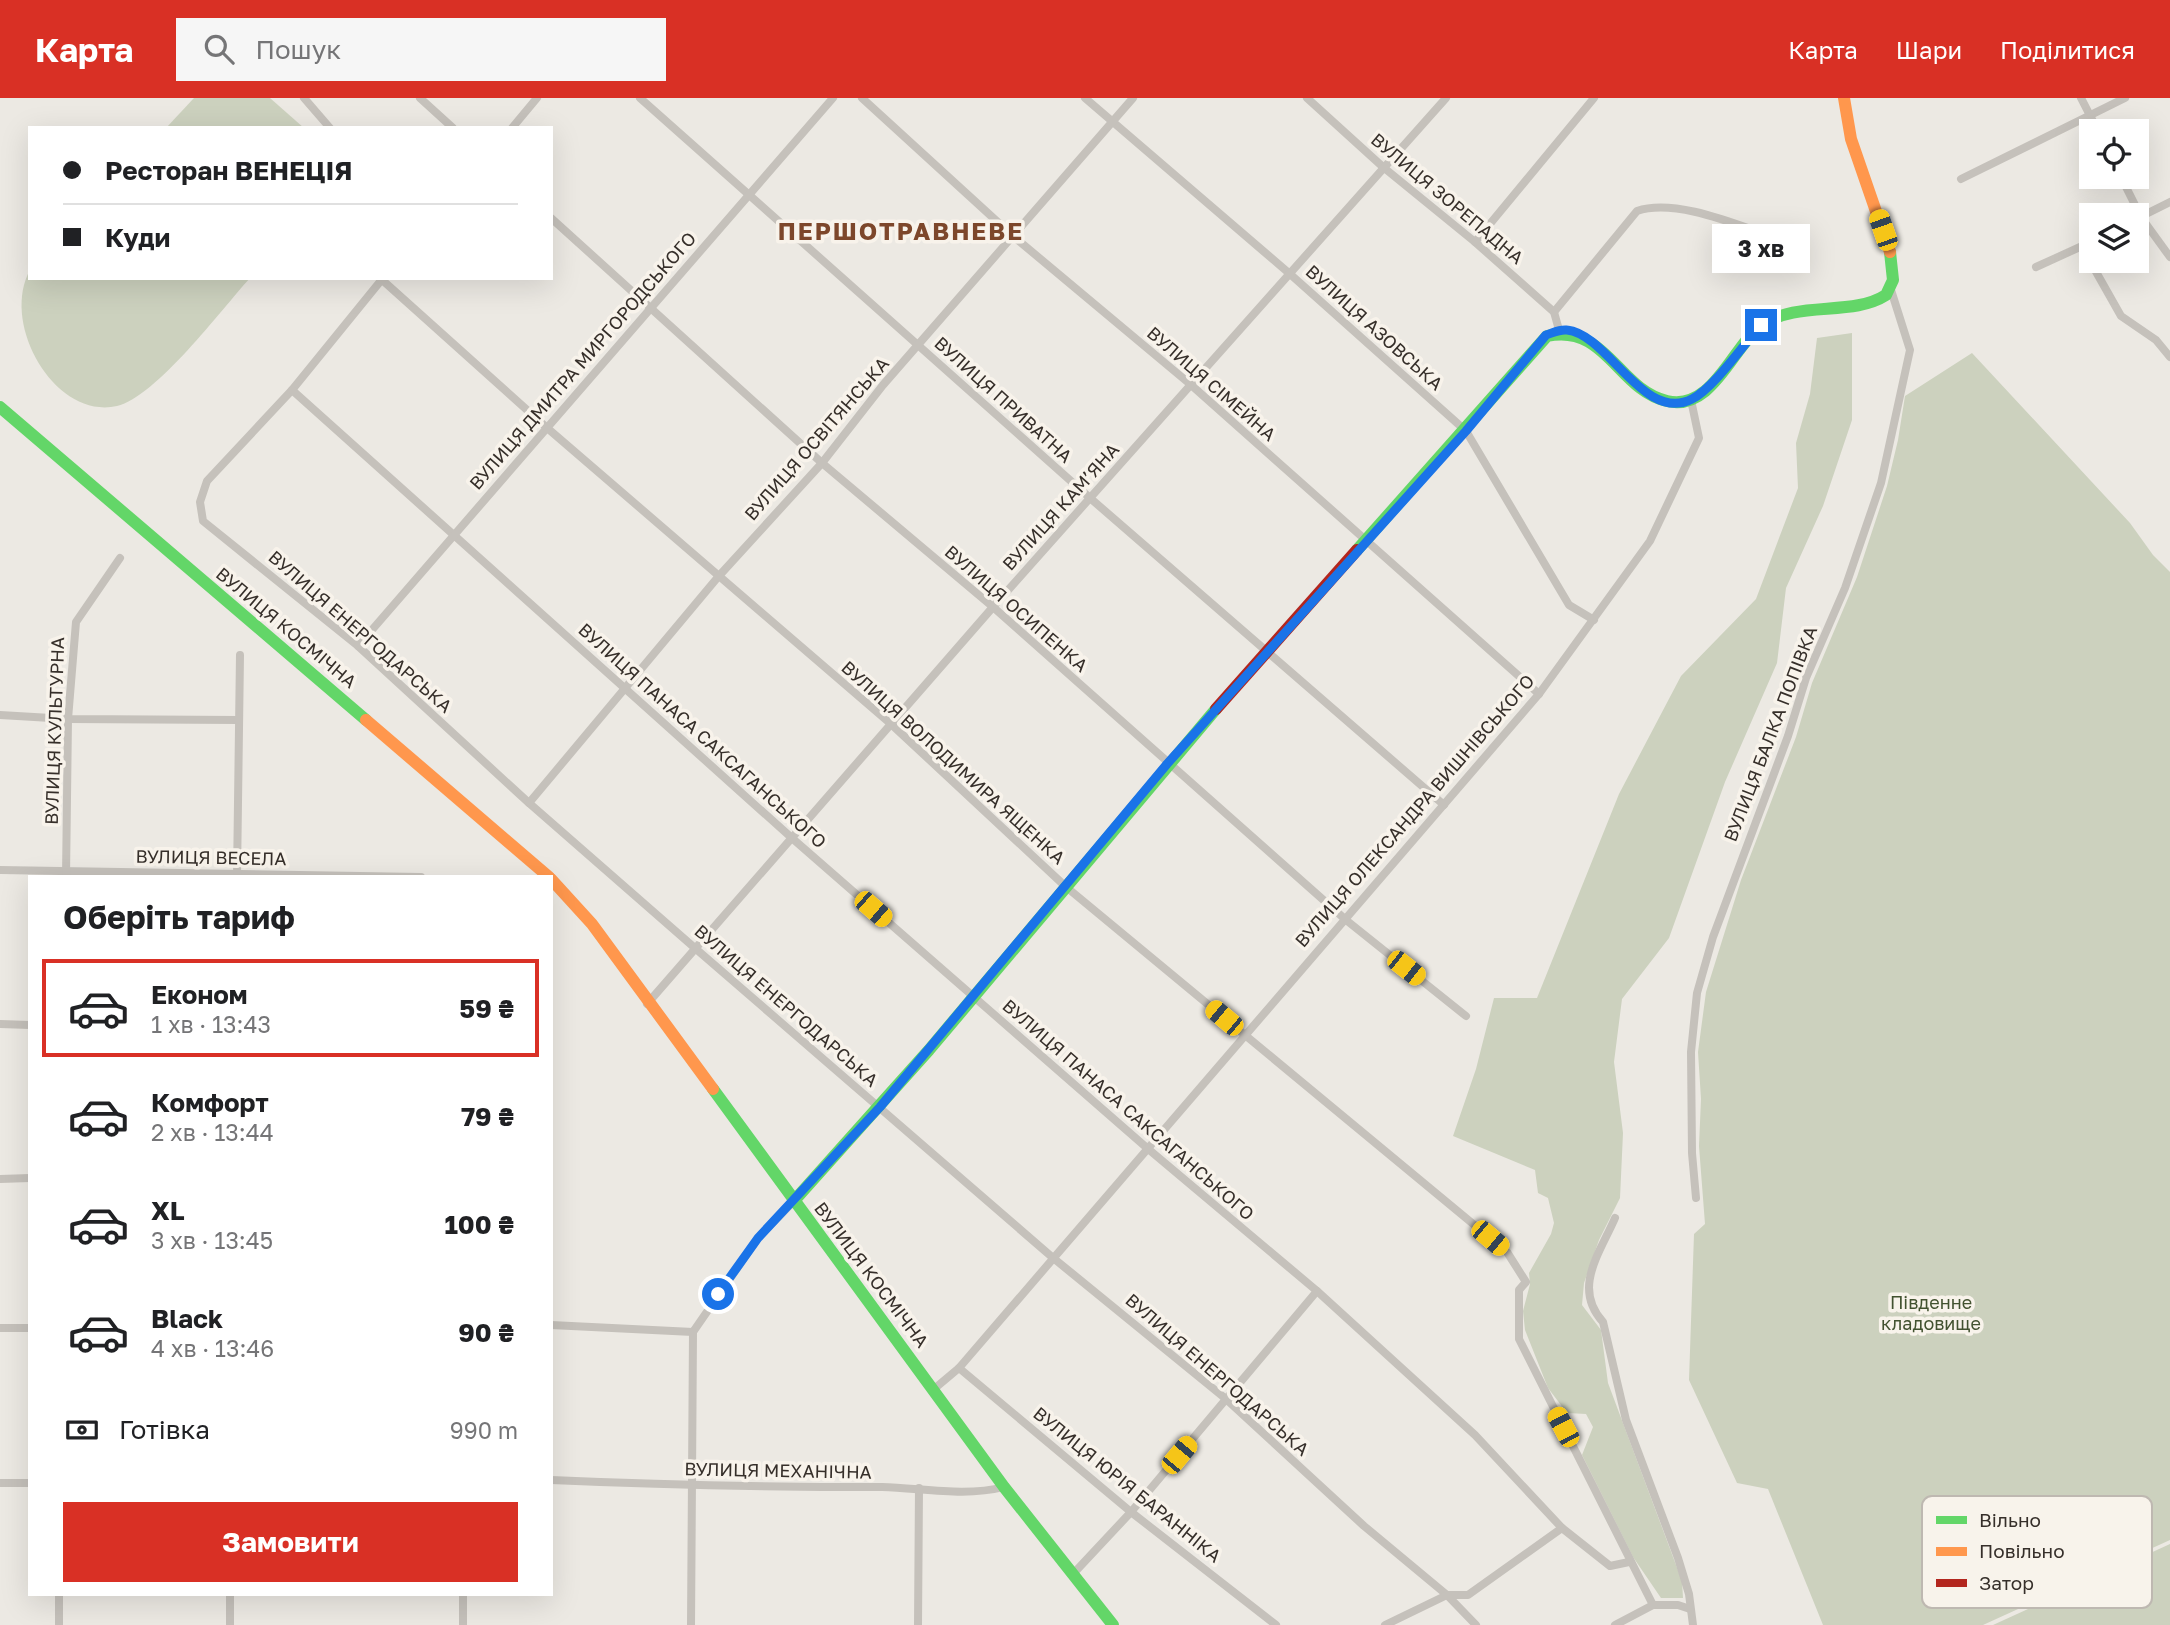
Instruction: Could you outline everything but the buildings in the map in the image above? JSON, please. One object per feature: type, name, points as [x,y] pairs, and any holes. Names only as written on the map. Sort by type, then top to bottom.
[{"type":"street","points":[[304,98],[328,126]]},
{"type":"street","points":[[420,98],[451,126]]},
{"type":"street","points":[[514,126],[537,98]]},
{"type":"street","name":"ВУЛИЦЯ ПРИВАТНА","points":[[640,98],[1090,498],[1444,805]]},
{"type":"street","name":"ВУЛИЦЯ ДМИТРА МИРГОРОДСЬКОГО","points":[[358,646],[648,307],[750,196],[832,98]]},
{"type":"street","name":"ВУЛИЦЯ СІМЕЙНА","points":[[862,98],[1013,236],[1190,384],[1539,694]]},
{"type":"street","name":"ВУЛИЦЯ АЗОВСЬКА","points":[[1084,98],[1290,274],[1466,431],[1569,605],[1594,620]]},
{"type":"street","name":"ВУЛИЦЯ ОСВІТЯНСЬКА","points":[[529,803],[718,577],[822,463],[883,385],[1133,98]]},
{"type":"street","name":"ВУЛИЦЯ ЗОРЕПАДНА","points":[[1307,98],[1383,167],[1475,242],[1554,312]]},
{"type":"street","name":"ВУЛИЦЯ КАМ’ЯНА","points":[[647,1004],[993,607],[1446,98]]},
{"type":"street","points":[[1475,242],[1594,98]]},
{"type":"street","points":[[691,1625],[693,1332],[758,1238],[880,1107],[1167,764],[1466,431],[1546,335],[1559,330],[1578,334],[1650,396],[1671,402],[1691,401],[1710,386],[1761,325],[1805,311],[1881,299],[1891,290],[1896,275],[1852,142],[1844,98]]},
{"type":"street","points":[[2081,98],[2091,117]]},
{"type":"street","points":[[1961,178],[2091,117],[2125,98]]},
{"type":"street","points":[[2149,213],[2170,202]]},
{"type":"street","points":[[1559,330],[1554,312],[1637,211],[1650,206],[1711,216],[1770,236]]},
{"type":"street","name":"ВУЛИЦЯ ОСИПЕНКА","points":[[553,220],[822,463],[993,607],[1167,764],[1346,920],[1466,1016]]},
{"type":"street","points":[[2149,231],[2170,257]]},
{"type":"street","points":[[2036,267],[2079,248]]},
{"type":"street","points":[[2097,273],[2121,316],[2156,340],[2170,357]]},
{"type":"street","points":[[292,390],[381,280]]},
{"type":"street","name":"ВУЛИЦЯ ВОЛОДИМИРА ЯЩЕНКА","points":[[383,280],[546,427],[891,724],[1065,886],[1507,1252],[1526,1282],[1519,1290],[1520,1339],[1592,1486],[1621,1538],[1629,1562],[1653,1605]]},
{"type":"street","name":"ВУЛИЦЯ БАЛКА ПОПІВКА","points":[[1696,1198],[1692,1153],[1691,1052],[1697,993],[1713,937],[1788,736],[1805,678],[1844,588],[1881,483],[1910,350],[1891,290]]},
{"type":"street","name":"ВУЛИЦЯ ЕНЕРГОДАРСЬКА","points":[[292,390],[207,481],[200,502],[203,520],[358,646],[529,803],[696,949],[1052,1256],[1226,1399],[1364,1525],[1447,1595],[1476,1625]]},
{"type":"street","name":"ВУЛИЦЯ ПАНАСА САКСАГАНСЬКОГО","points":[[292,390],[972,997],[1317,1291],[1475,1435],[1562,1528],[1610,1566],[1629,1562]]},
{"type":"street","name":"ВУЛИЦЯ ОЛЕКСАНДРА ВИШНІВСЬКОГО","points":[[934,1389],[959,1368],[1052,1256],[1346,920],[1539,694],[1650,541],[1699,439],[1691,401]]},
{"type":"street","name":"ВУЛИЦЯ КОСМІЧНА","points":[[0,407],[546,875]]},
{"type":"street","name":"ВУЛИЦЯ КУЛЬТУРНА","points":[[66,874],[68,719],[76,622],[120,558]]},
{"type":"street","points":[[237,875],[240,655]]},
{"type":"street","points":[[1,714],[68,719],[239,720]]},
{"type":"street","name":"ВУЛИЦЯ ВЕСЕЛА","points":[[0,870],[66,874],[237,875]]},
{"type":"street","name":"ВУЛИЦЯ КОСМІЧНА","points":[[553,881],[592,924],[647,1004],[934,1389],[1004,1488],[1113,1625]]},
{"type":"street","points":[[0,1024],[28,1025]]},
{"type":"street","points":[[0,1178],[28,1178]]},
{"type":"street","points":[[1615,1218],[1590,1276],[1587,1294],[1592,1310],[1603,1322],[1626,1420],[1678,1558],[1689,1594],[1693,1625]]},
{"type":"street","points":[[1073,1574],[1132,1512],[1317,1291]]},
{"type":"street","points":[[553,1325],[693,1332]]},
{"type":"street","points":[[0,1328],[28,1328]]},
{"type":"street","name":"ВУЛИЦЯ ЮРІЯ БАРАННІКА","points":[[959,1368],[1132,1512],[1276,1625]]},
{"type":"street","name":"ВУЛИЦЯ МЕХАНІЧНА","points":[[553,1480],[692,1486],[919,1488],[968,1492],[1004,1488]]},
{"type":"street","points":[[0,1483],[28,1483]]},
{"type":"street","points":[[918,1625],[919,1488]]},
{"type":"street","points":[[1385,1625],[1447,1595],[1468,1595],[1562,1528]]},
{"type":"street","points":[[59,1596],[59,1625]]},
{"type":"street","points":[[230,1596],[230,1625]]},
{"type":"street","points":[[463,1596],[463,1625]]},
{"type":"street","points":[[1615,1625],[1653,1605],[1678,1605],[1690,1609]]},
{"type":"green space","points":[[194,98],[270,98],[302,126],[168,126]]},
{"type":"green space","points":[[28,276],[28,280],[248,280],[169,370],[133,399],[117,406],[94,406],[73,398],[54,383],[39,364],[28,340],[22,316],[23,292]]},
{"type":"green space","points":[[1852,333],[1852,420],[1823,506],[1786,588],[1777,663],[1725,782],[1669,938],[1622,999],[1614,1062],[1623,1133],[1620,1198],[1599,1240],[1584,1283],[1582,1305],[1601,1330],[1608,1383],[1682,1581],[1683,1598],[1661,1598],[1633,1557],[1582,1455],[1593,1427],[1586,1414],[1567,1413],[1548,1388],[1525,1330],[1523,1311],[1530,1284],[1529,1273],[1551,1234],[1554,1223],[1548,1198],[1538,1193],[1535,1170],[1453,1136],[1476,1069],[1494,998],[1537,998],[1619,794],[1681,676],[1756,599],[1798,488],[1796,443],[1810,394],[1817,338]]},
{"type":"green space","name":"Південне кладовище","points":[[1972,353],[2130,523],[2153,555],[2170,572],[2170,1540],[2152,1548],[2152,1496],[1922,1496],[1922,1608],[2020,1608],[1983,1625],[1823,1625],[1768,1489],[1737,1483],[1689,1380],[1694,1234],[1705,1224],[1699,1146],[1701,1099],[1698,1052],[1706,992],[1741,880],[1796,737],[1812,683],[1857,577],[1887,486],[1905,396]]},
{"type":"green space","points":[[2170,1544],[2170,1625],[1993,1625],[2030,1608],[2152,1608],[2152,1552]]},
{"type":"traffic: fast","points":[[1357,550],[1547,336],[1567,335],[1584,339],[1598,348],[1650,395],[1667,401],[1683,402],[1697,397],[1710,387],[1751,334],[1776,317],[1808,310],[1857,305],[1886,295],[1893,280],[1890,252]]},
{"type":"traffic: fast","points":[[0,407],[366,720]]},
{"type":"traffic: fast","points":[[793,1202],[929,1050],[1216,709]]},
{"type":"traffic: fast","points":[[713,1089],[1004,1487],[1113,1625]]},
{"type":"traffic: slow","points":[[1844,98],[1851,139],[1890,252]]},
{"type":"traffic: slow","points":[[366,720],[547,875]]},
{"type":"traffic: slow","points":[[553,881],[592,924],[713,1089]]},
{"type":"traffic: jam","points":[[1216,709],[1357,550]]},
{"type":"district","name":"ПЕРШОТРАВНЕВЕ","points":[[901,232]]},
{"type":"route","points":[[718,1294],[758,1238],[880,1107],[1167,764],[1466,431],[1546,335],[1559,330],[1578,334],[1650,396],[1671,402],[1691,401],[1710,386],[1761,325]]}]
